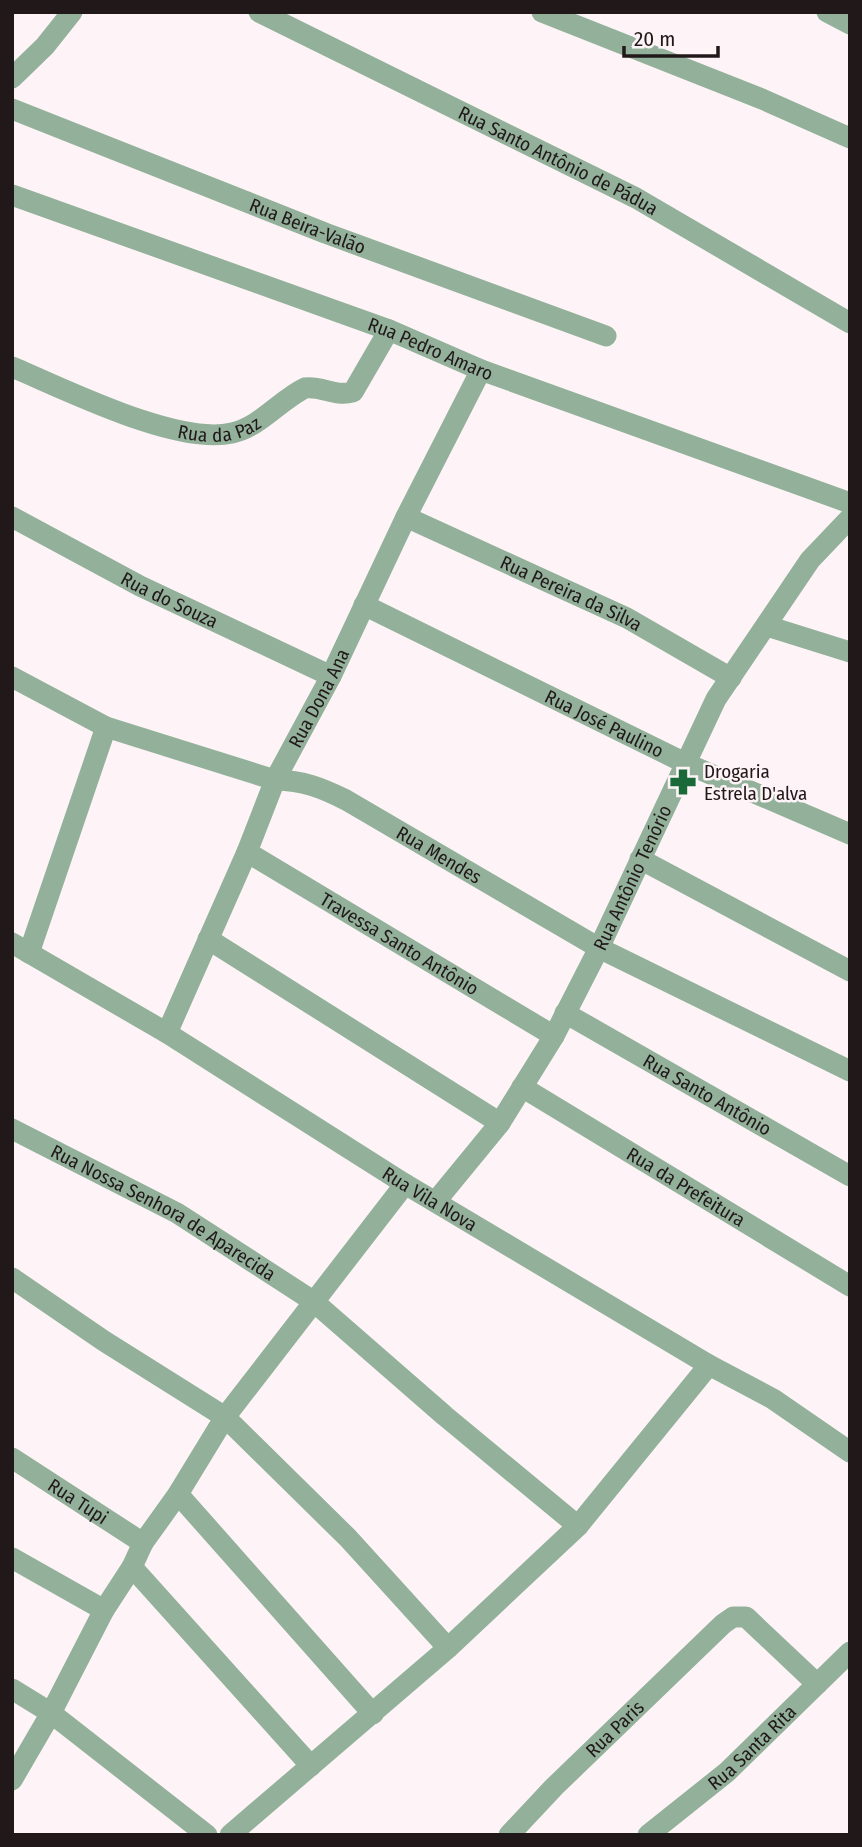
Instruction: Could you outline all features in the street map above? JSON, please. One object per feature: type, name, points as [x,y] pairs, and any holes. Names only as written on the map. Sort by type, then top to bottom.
[{"type":"street","points":[[12,78],[45,46],[72,12]]},
{"type":"street","name":"Rua Santo Antônio de Pádua","points":[[259,12],[636,198],[850,323]]},
{"type":"street","points":[[542,12],[762,99],[850,138]]},
{"type":"street","points":[[827,12],[850,24]]},
{"type":"street","name":"Rua Beira-Valão","points":[[13,110],[325,233],[606,336]]},
{"type":"street","name":"Rua Pedro Amaro","points":[[12,195],[389,330],[481,370],[850,503]]},
{"type":"street","name":"Rua da Paz","points":[[12,366],[133,418],[169,428],[214,435],[234,433],[253,424],[305,388],[315,387],[336,394],[353,392],[389,330]]},
{"type":"street","name":"Rua Dona Ana","points":[[167,1033],[247,852],[275,780],[331,676],[406,517],[481,370]]},
{"type":"street","name":"Rua do Souza","points":[[12,517],[140,586],[331,676]]},
{"type":"street","name":"Rua Pereira da Silva","points":[[406,517],[627,618],[731,678]]},
{"type":"street","name":"Rua Antônio Tenório","points":[[436,1201],[500,1123],[554,1036],[599,948],[716,699],[810,560],[850,518]]},
{"type":"street","name":"Rua José Paulino","points":[[363,605],[685,763],[850,834]]},
{"type":"street","points":[[766,626],[850,652]]},
{"type":"street","name":"Rua Mendes","points":[[12,677],[106,727],[275,780],[308,784],[346,800],[599,948],[850,1071]]},
{"type":"street","points":[[21,948],[106,727]]},
{"type":"street","name":"Travessa Santo Antônio","points":[[247,852],[554,1036]]},
{"type":"street","points":[[640,859],[850,971]]},
{"type":"street","points":[[208,939],[500,1123]]},
{"type":"street","name":"Rua Vila Nova","points":[[21,948],[167,1033],[405,1184],[709,1365],[773,1399],[850,1452]]},
{"type":"street","name":"Rua Santo Antônio","points":[[565,1013],[850,1176]]},
{"type":"street","name":"Rua da Prefeitura","points":[[522,1087],[850,1286]]},
{"type":"street","name":"Rua Nossa Senhora de Aparecida","points":[[12,1129],[177,1213],[313,1301],[445,1416],[578,1526]]},
{"type":"street","points":[[12,1780],[143,1543],[178,1494],[225,1417],[405,1184]]},
{"type":"street","points":[[12,1278],[104,1341],[225,1417],[348,1538],[448,1648]]},
{"type":"street","points":[[230,1835],[448,1648],[578,1526],[709,1365]]},
{"type":"street","name":"Rua Tupi","points":[[12,1458],[143,1543]]},
{"type":"street","points":[[178,1494],[373,1714]]},
{"type":"street","points":[[12,1558],[104,1610]]},
{"type":"street","points":[[132,1567],[311,1766]]},
{"type":"street","name":"Rua Paris","points":[[509,1835],[554,1787],[733,1617],[746,1618],[817,1684]]},
{"type":"street","name":"Rua Santa Rita","points":[[648,1835],[727,1772],[850,1652]]},
{"type":"street","points":[[12,1689],[51,1713],[207,1835]]},
{"type":"place","name":"Drogaria Estrela D'alva","points":[[683,782]]}]
